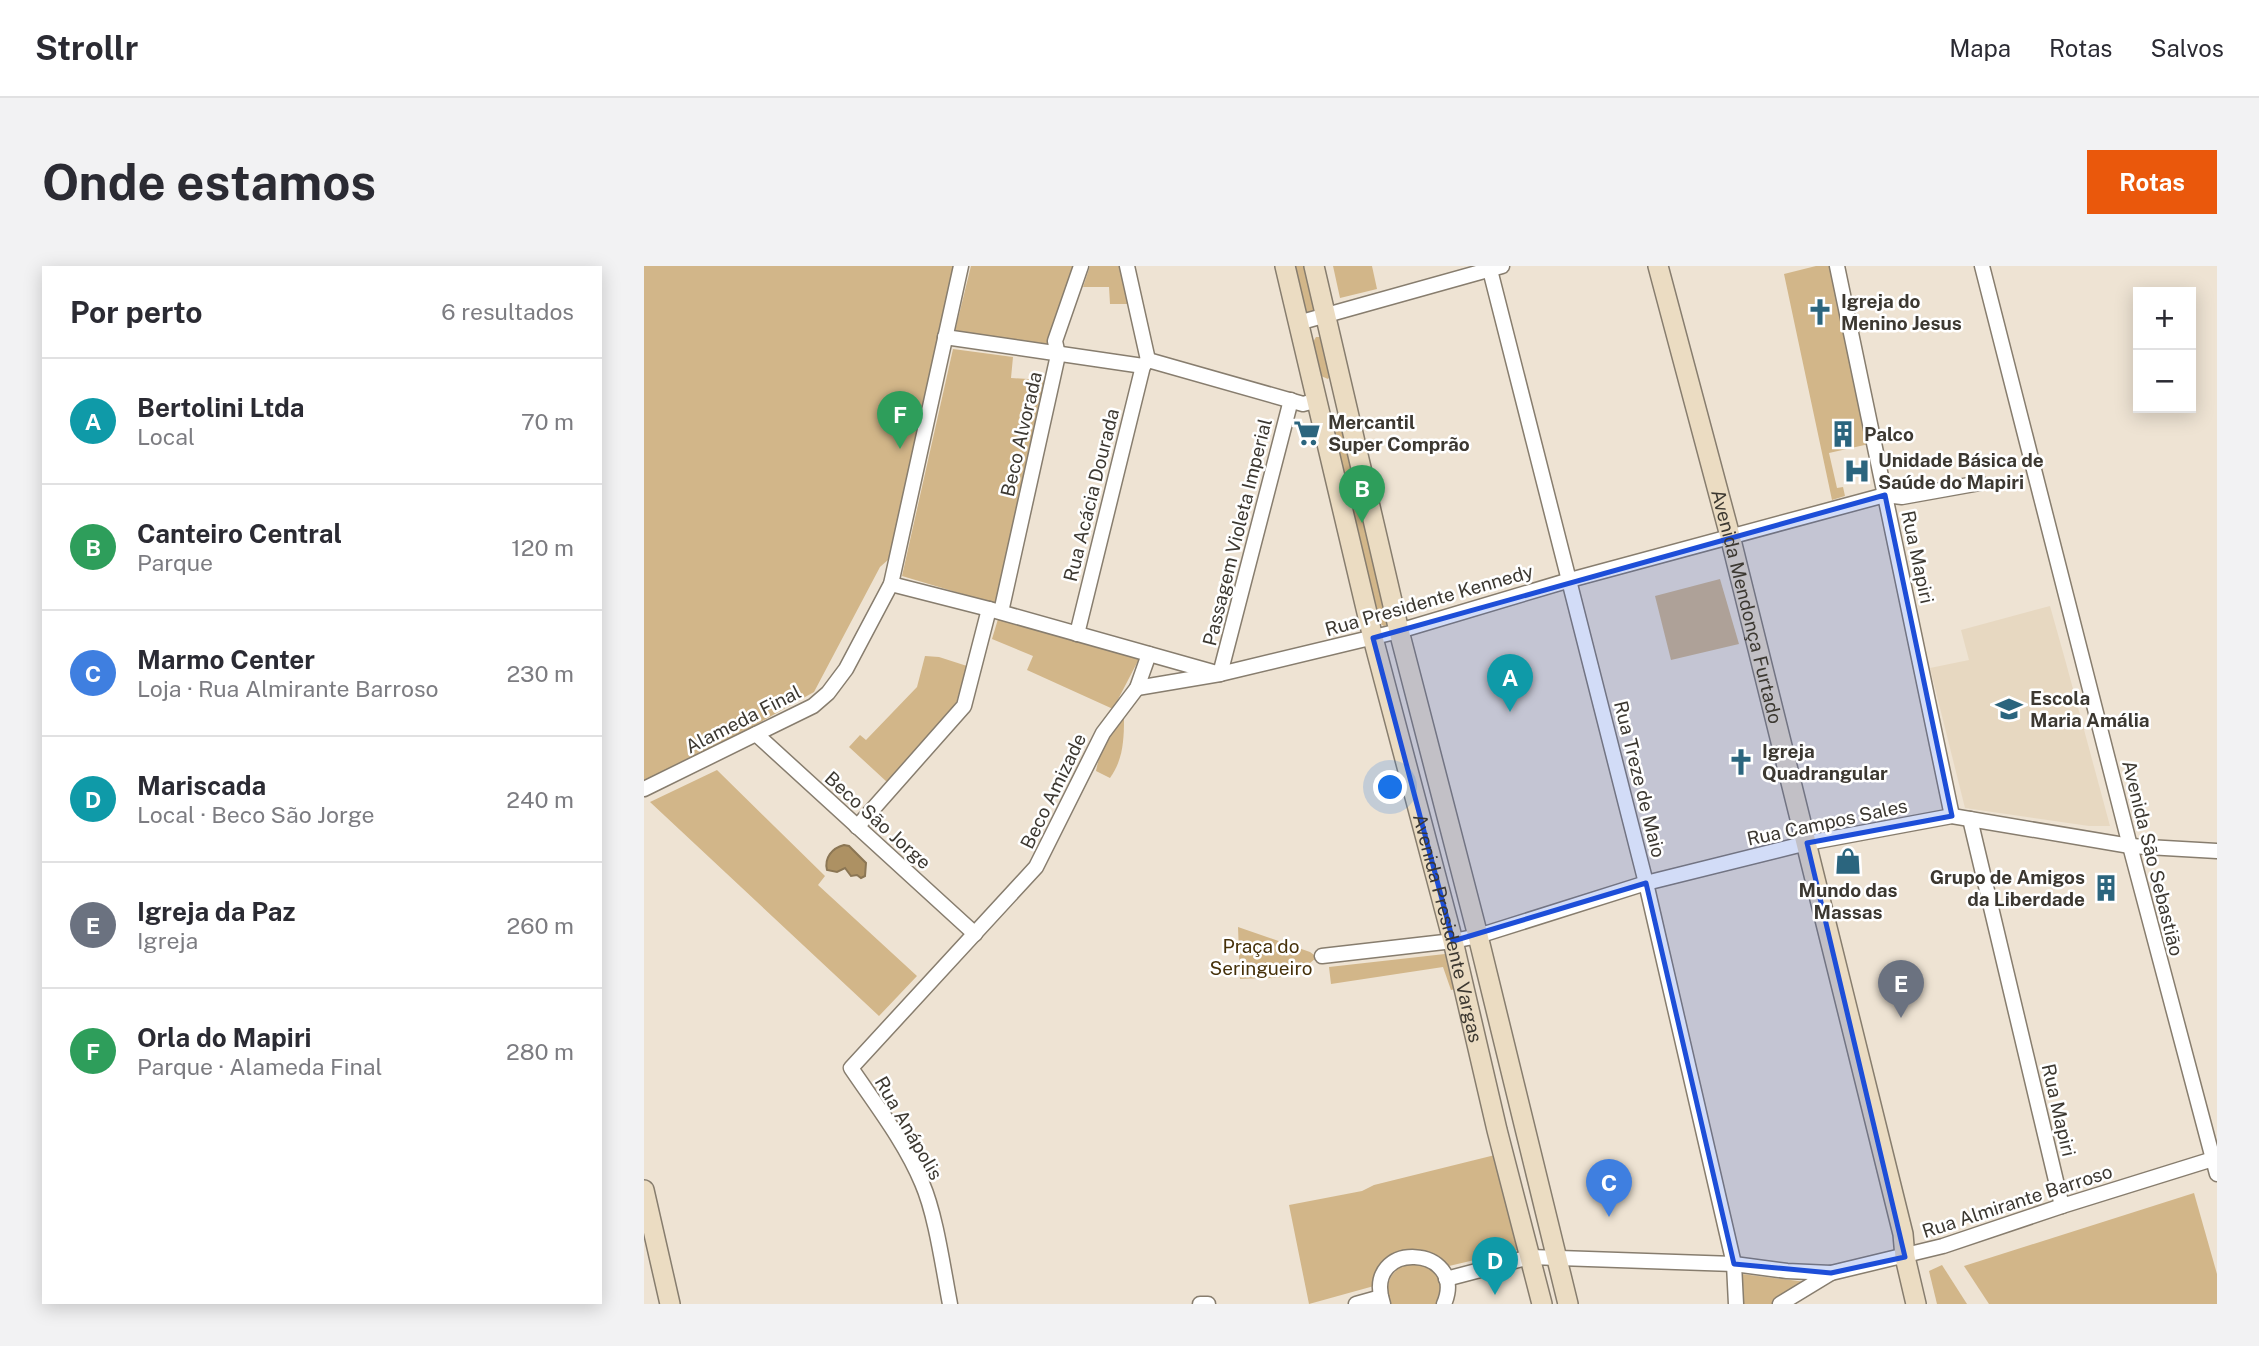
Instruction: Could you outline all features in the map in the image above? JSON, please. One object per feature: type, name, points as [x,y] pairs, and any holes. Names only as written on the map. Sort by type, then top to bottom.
[{"type":"street","name":"Alameda Final","points":[[644,789],[813,706],[828,693],[846,670],[891,584],[961,266]]},
{"type":"street","name":"Beco Alvorada","points":[[857,827],[964,706],[995,611],[1058,355],[1055,341],[1081,266]]},
{"type":"street","points":[[1127,266],[1146,363]]},
{"type":"street","name":"Avenida Presidente Vargas","points":[[1285,266],[1373,638],[1542,1304]]},
{"type":"street","name":"Avenida Presidente Vargas","points":[[1314,266],[1399,631],[1478,936],[1568,1304]]},
{"type":"street","name":"Avenida Mendonça Furtado","points":[[1658,266],[1730,536],[1903,1234],[1929,1304]]},
{"type":"street","name":"Rua Mapiri","points":[[1837,266],[1952,816]]},
{"type":"street","name":"Avenida São Sebastião","points":[[1982,266],[2215,1166]]},
{"type":"street","points":[[1298,323],[1494,267]]},
{"type":"street","name":"Rua Treze de Maio","points":[[1494,267],[1646,883],[1734,1264],[1736,1304]]},
{"type":"street","points":[[945,337],[1058,355],[1146,363],[1303,404],[1318,400]]},
{"type":"street","name":"Rua Acácia Dourada","points":[[1077,634],[1146,363]]},
{"type":"street","name":"Passagem Violeta Imperial","points":[[1220,674],[1291,400]]},
{"type":"street","name":"Rua Presidente Kennedy","points":[[891,584],[1220,674],[1373,638],[1570,580],[1885,495],[1902,497],[1980,483]]},
{"type":"street","name":"Beco Amizade","points":[[975,934],[1036,867],[1103,733],[1137,688],[1149,654]]},
{"type":"street","points":[[1137,688],[1220,674]]},
{"type":"street","name":"Beco São Jorge","points":[[756,734],[975,934]]},
{"type":"street","name":"Rua Campos Sales","points":[[1322,956],[1478,936],[1646,883],[1807,843],[1952,816],[2130,846],[2217,851]]},
{"type":"street","name":"Rua Mapiri","points":[[1970,819],[2062,1206]]},
{"type":"street","name":"Rua Anápolis","points":[[950,1304],[923,1184],[901,1144],[851,1068],[975,934]]},
{"type":"street","name":"Rua Almirante Barroso","points":[[1530,1257],[1734,1264],[1831,1273],[1911,1255],[2062,1206],[2215,1166]]},
{"type":"street","points":[[644,1190],[670,1304]]},
{"type":"street","name":"Avenida Mendonça Furtado","points":[[1911,1255],[1916,1304]]},
{"type":"street","points":[[1356,1304],[1382,1300],[1381,1280],[1393,1263],[1402,1257],[1424,1257],[1441,1269],[1446,1279],[1448,1289],[1444,1304]]},
{"type":"street","points":[[1446,1279],[1530,1257]]},
{"type":"street","name":"Rua Almirante Barroso","points":[[1780,1304],[1831,1273]]},
{"type":"street","points":[[1200,1304],[1208,1304]]},
{"type":"highlighted area","points":[[1885,495],[1952,816],[1807,843],[1905,1257],[1831,1273],[1734,1264],[1646,883],[1453,941],[1373,638]]},
{"type":"shaded area","name":"Escola Maria Amália","points":[[2050,606],[2110,826],[2089,826],[1965,808],[1930,668],[1969,660],[1961,630]]},
{"type":"shaded area","points":[[844,845],[849,846],[866,863],[865,876],[851,876],[845,868],[837,872],[827,870],[830,854]]},
{"type":"green space","points":[[644,266],[954,266],[889,559],[880,567],[814,692],[743,732],[644,781]]},
{"type":"green space","points":[[971,266],[1073,266],[1047,344],[955,331]]},
{"type":"green space","points":[[1090,266],[1119,266],[1128,304],[1110,304],[1109,287],[1083,287]]},
{"type":"green space","points":[[1293,266],[1308,266],[1315,312],[1305,312]]},
{"type":"green space","points":[[1333,266],[1372,266],[1377,289],[1340,298]]},
{"type":"green space","points":[[1816,266],[1832,266],[1869,444],[1829,453],[1837,488],[1843,487],[1845,496],[1832,500],[1784,274]]},
{"type":"green space","points":[[1316,337],[1321,337],[1331,375],[1328,379],[1321,376],[1313,342]]},
{"type":"green space","points":[[953,349],[1013,357],[1011,378],[1044,380],[996,604],[902,576]]},
{"type":"green space","points":[[1341,420],[1390,624],[1384,626],[1379,623],[1333,428],[1335,421]]},
{"type":"green space","points":[[1720,579],[1739,644],[1671,660],[1655,596]]},
{"type":"green space","points":[[998,619],[1139,659],[1113,709],[1027,670],[1033,656],[992,639]]},
{"type":"green space","points":[[925,656],[939,657],[967,666],[956,704],[887,782],[849,747],[860,735],[866,740],[917,687]]},
{"type":"green space","points":[[1124,718],[1122,750],[1110,778],[1096,771],[1106,743]]},
{"type":"green space","points":[[717,770],[825,876],[818,885],[917,976],[879,1016],[650,802]]},
{"type":"green space","name":"Praça do Seringueiro","points":[[1238,927],[1310,952],[1317,957],[1290,975],[1240,979]]},
{"type":"green space","points":[[1445,954],[1456,989],[1451,990],[1443,967],[1331,984],[1329,967]]},
{"type":"green space","points":[[1495,1155],[1517,1250],[1449,1266],[1432,1255],[1398,1255],[1387,1259],[1374,1286],[1309,1304],[1289,1205],[1362,1191],[1374,1185]]},
{"type":"green space","points":[[2194,1193],[2217,1274],[2217,1304],[1989,1304],[1964,1266]]},
{"type":"green space","points":[[1412,1262],[1430,1266],[1441,1280],[1439,1304],[1391,1304],[1388,1290],[1391,1278],[1399,1268]]},
{"type":"green space","points":[[1942,1265],[1967,1304],[1937,1304],[1929,1271]]},
{"type":"green space","points":[[1734,1273],[1815,1283],[1772,1304],[1739,1304]]},
{"type":"place","name":"Igreja do Menino Jesus","points":[[1820,312]]},
{"type":"place","name":"Mercantil Super Comprão","points":[[1307,433]]},
{"type":"place","name":"Palco","points":[[1843,434]]},
{"type":"place","name":"Orla do Mapiri","points":[[900,449]]},
{"type":"place","name":"Unidade Básica de Saúde do Mapiri","points":[[1857,471]]},
{"type":"place","name":"Canteiro Central","points":[[1362,523]]},
{"type":"place","name":"Escola Maria Amália","points":[[2009,709]]},
{"type":"place","name":"Bertolini Ltda","points":[[1510,712]]},
{"type":"place","name":"Igreja Quadrangular","points":[[1741,762]]},
{"type":"place","name":"Mundo das Massas","points":[[1848,861]]},
{"type":"place","name":"Grupo de Amigos da Liberdade","points":[[2106,888]]},
{"type":"place","name":"Igreja da Paz","points":[[1901,1018]]},
{"type":"place","name":"Marmo Center","points":[[1609,1217]]},
{"type":"place","name":"Mariscada","points":[[1495,1295]]}]
